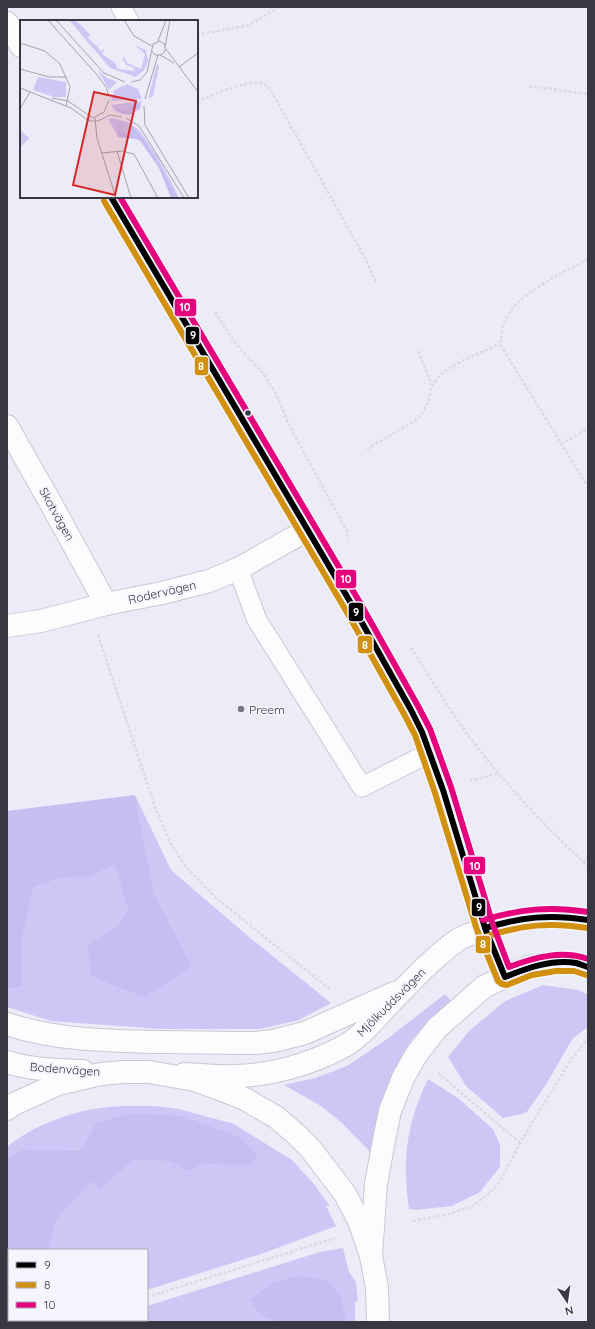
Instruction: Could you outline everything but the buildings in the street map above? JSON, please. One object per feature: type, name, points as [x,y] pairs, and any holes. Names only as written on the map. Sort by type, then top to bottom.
[{"type":"street","points":[[7,23],[20,44]]},
{"type":"street","points":[[112,198],[277,476],[411,710],[422,732],[442,790],[485,928],[505,976]]},
{"type":"street","name":"Skotvägen","points":[[7,426],[106,604]]},
{"type":"street","name":"Rodervägen","points":[[7,626],[41,621],[106,604],[162,593],[209,581],[238,569],[307,530]]},
{"type":"street","name":"Mjölkuddsvägen","points":[[148,1072],[233,1076],[272,1072],[307,1062],[341,1048],[357,1037],[404,988],[440,954],[460,939],[485,928],[517,919],[543,916],[588,920]]},
{"type":"street","points":[[371,1256],[376,1184],[390,1111],[403,1078],[416,1055],[437,1028],[485,986],[528,967],[553,963],[573,963],[588,967]]},
{"type":"street","points":[[7,1024],[41,1033],[90,1039],[256,1043],[273,1042],[306,1033],[404,988]]},
{"type":"street","name":"Bodenvägen","points":[[7,1062],[53,1070],[124,1072]]},
{"type":"street","points":[[7,1109],[14,1104],[58,1084],[101,1074],[124,1072],[148,1072],[195,1080],[243,1098],[276,1117],[298,1136],[310,1148],[345,1194],[359,1221],[371,1256],[377,1288],[378,1322]]},
{"type":"street","points":[[377,1288],[392,1322]]},
{"type":"lane","points":[[121,7],[128,20]]},
{"type":"lane","points":[[238,569],[257,620],[362,787],[429,753]]},
{"type":"path","points":[[198,35],[249,25],[278,7]]},
{"type":"path","points":[[198,101],[244,84],[258,82],[265,84],[270,89],[365,258],[376,282]]},
{"type":"path","points":[[529,86],[588,94]]},
{"type":"path","points":[[588,259],[535,289],[514,307],[504,323],[500,344],[588,487]]},
{"type":"path","points":[[212,308],[242,351],[263,373],[276,394],[288,425],[347,531],[348,543]]},
{"type":"path","points":[[367,450],[416,420],[422,414],[432,385],[450,367],[500,344]]},
{"type":"path","points":[[418,350],[432,385]]},
{"type":"path","points":[[561,444],[588,429]]},
{"type":"path","points":[[106,604],[95,626],[155,807],[171,844],[186,867],[216,898],[336,995]]},
{"type":"path","points":[[408,642],[454,715],[481,751],[521,800],[588,866]]},
{"type":"path","points":[[584,862],[588,856]]},
{"type":"path","points":[[413,1221],[445,1216],[473,1206],[494,1189],[504,1174],[520,1142],[569,1063],[588,1038]]},
{"type":"path","points":[[438,1072],[520,1142]]},
{"type":"path","points":[[148,1297],[335,1238]]},
{"type":"shaded area","points":[[135,795],[171,870],[249,937],[331,1003],[299,1020],[260,1029],[161,1029],[51,1021],[7,1007],[7,989],[22,987],[21,943],[34,887],[62,878],[89,877],[114,865],[128,909],[118,925],[88,944],[192,966],[154,892]]},
{"type":"shaded area","points":[[135,795],[154,892],[192,966],[165,985],[143,997],[91,976],[88,944],[118,925],[128,909],[114,865],[89,877],[62,878],[34,887],[21,943],[22,987],[7,989],[7,811]]},
{"type":"shaded area","points":[[543,985],[578,990],[588,995],[588,1027],[573,1038],[545,1086],[526,1113],[503,1118],[466,1086],[448,1057],[469,1031],[505,1001]]},
{"type":"shaded area","points":[[445,994],[451,1001],[414,1037],[399,1062],[386,1102],[374,1156],[342,1123],[321,1106],[284,1085],[315,1078],[347,1066],[387,1039]]},
{"type":"shaded area","points":[[428,1079],[458,1098],[493,1129],[500,1145],[500,1167],[480,1192],[452,1206],[416,1210],[409,1209],[406,1158],[410,1127]]},
{"type":"shaded area","points":[[121,1106],[155,1106],[179,1109],[234,1124],[292,1160],[313,1183],[330,1206],[326,1206],[336,1226],[264,1253],[148,1290],[148,1249],[8,1249],[8,1321],[46,1321],[7,1322],[7,1147],[25,1134],[45,1124],[66,1116],[100,1108]]},
{"type":"shaded area","points":[[132,1113],[182,1116],[240,1137],[257,1155],[251,1165],[203,1164],[186,1171],[171,1161],[133,1160],[99,1190],[91,1181],[55,1221],[48,1249],[8,1249],[7,1316],[7,1160],[21,1150],[81,1151],[96,1123]]},
{"type":"shaded area","points":[[343,1248],[349,1272],[356,1282],[358,1301],[355,1302],[355,1322],[96,1322],[148,1321],[148,1306],[320,1252]]},
{"type":"shaded area","points":[[298,1276],[326,1280],[340,1295],[347,1322],[282,1322],[260,1314],[250,1300],[274,1282]]},
{"type":"transit line","name":"9","points":[[112,198],[352,605],[411,710],[422,732],[443,790],[485,928],[505,977],[522,970],[549,963],[567,962],[588,967]]},
{"type":"transit line","name":"10","points":[[121,198],[359,601],[430,729],[451,787],[493,925],[509,967],[529,960],[548,956],[568,955],[588,959]]},
{"type":"transit line","name":"8","points":[[104,201],[345,609],[415,735],[435,793],[477,930],[498,981],[507,985],[532,975],[556,971],[574,971],[586,975]]},
{"type":"transit line","name":"10","points":[[483,920],[510,913],[548,909],[588,912]]},
{"type":"transit line","name":"9","points":[[485,928],[511,921],[548,917],[588,920]]},
{"type":"transit line","name":"8","points":[[487,936],[512,929],[548,925],[587,928]]},
{"type":"place","name":"Preem","points":[[241,709]]}]
